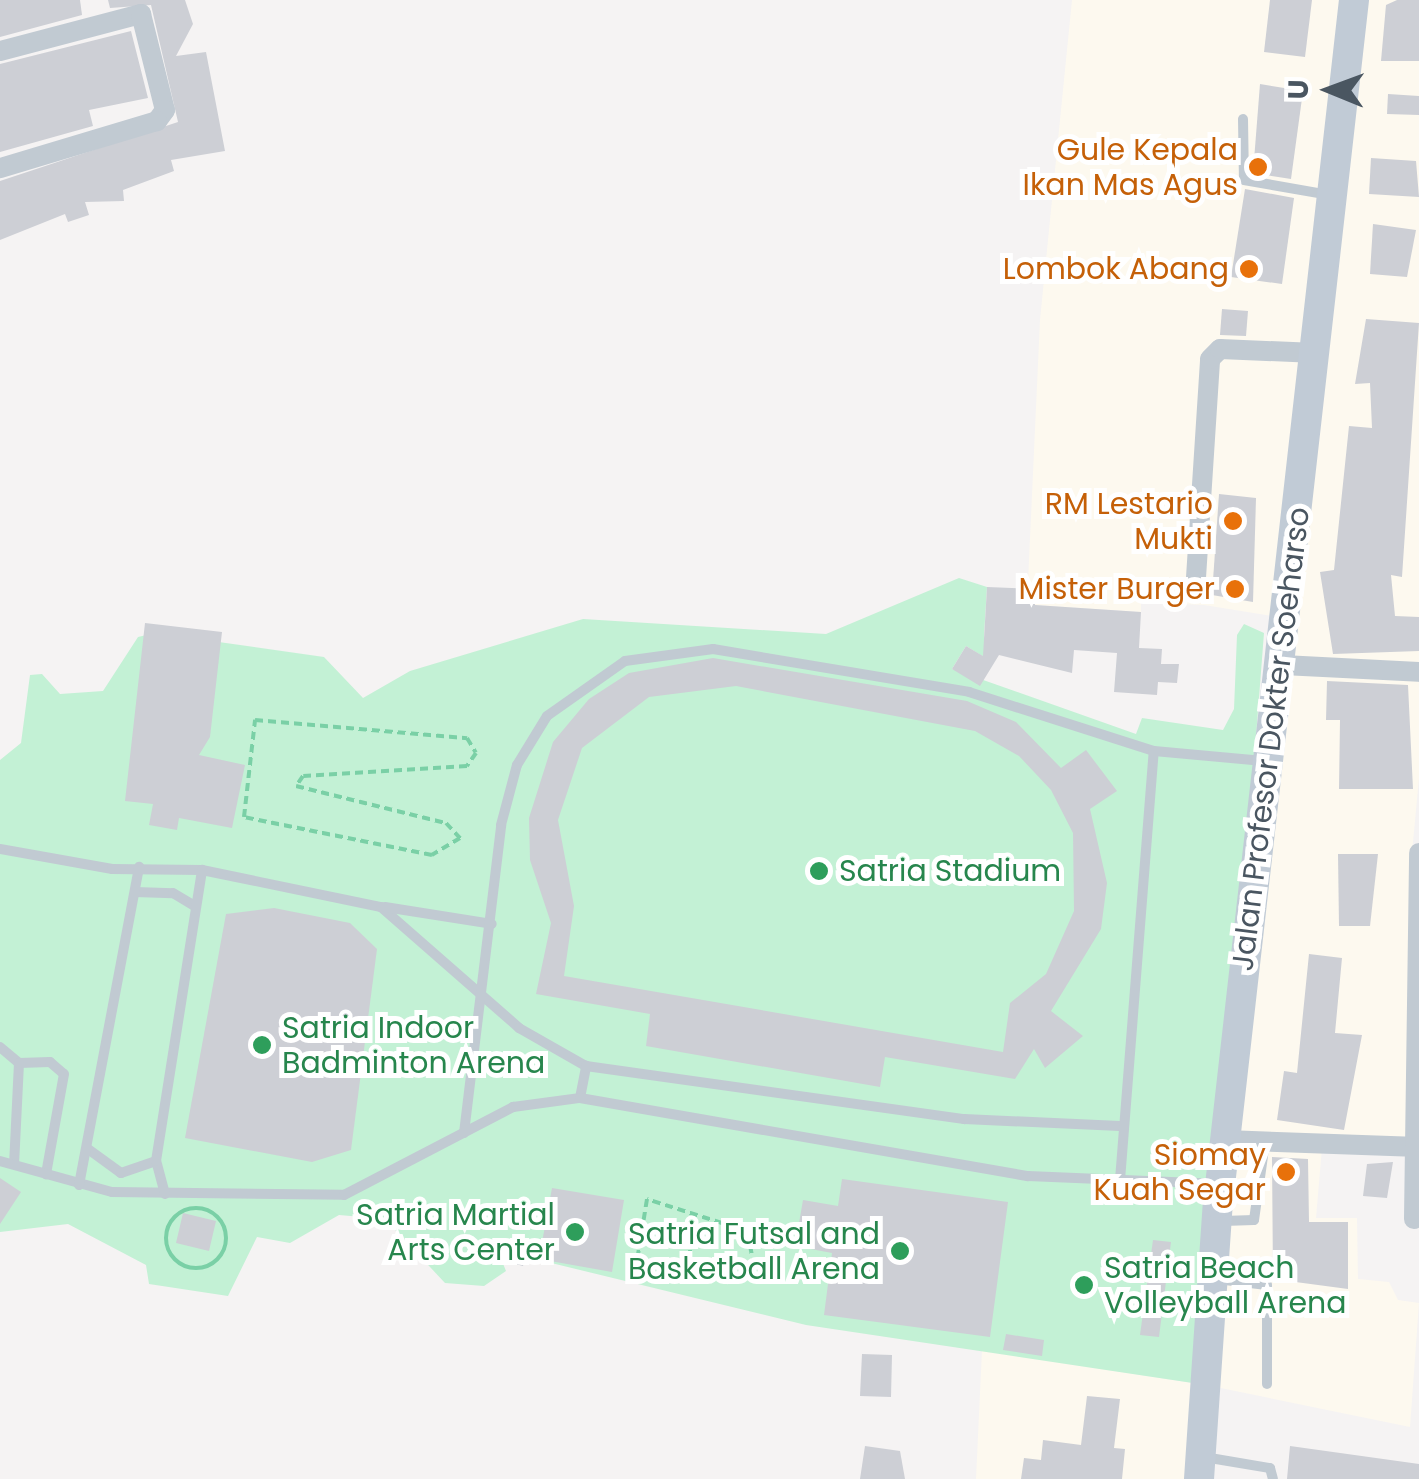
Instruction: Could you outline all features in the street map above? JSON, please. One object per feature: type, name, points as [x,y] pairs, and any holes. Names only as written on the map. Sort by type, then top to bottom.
[{"type":"street","name":"Jalan Profesor Dokter Soeharso","points":[[1200,1468],[1220,1184],[1283,665],[1354,0]]},
{"type":"street","points":[[0,51],[141,14],[165,110],[157,121],[0,168]]},
{"type":"street","points":[[1195,593],[1210,358],[1220,348],[1316,354]]},
{"type":"street","points":[[1283,665],[1419,672]]},
{"type":"street","points":[[1414,1219],[1419,1147],[1419,853]]},
{"type":"street","points":[[1225,1140],[1419,1147]]},
{"type":"lane","points":[[1243,118],[1244,180],[1335,195]]},
{"type":"lane","points":[[464,1133],[517,765],[547,716],[625,661],[733,652],[969,692],[1154,751],[1269,761]]},
{"type":"lane","points":[[1120,1180],[1120,1126],[1154,751]]},
{"type":"lane","points":[[0,849],[202,870],[492,924]]},
{"type":"lane","points":[[79,1185],[139,866]]},
{"type":"lane","points":[[165,1194],[156,1161],[202,870]]},
{"type":"lane","points":[[134,892],[173,893],[195,906]]},
{"type":"lane","points":[[381,906],[486,998],[586,1066],[964,1119],[1120,1126]]},
{"type":"lane","points":[[0,1047],[19,1063],[50,1062],[64,1074],[46,1174]]},
{"type":"lane","points":[[14,1164],[19,1063]]},
{"type":"lane","points":[[580,1098],[586,1066]]},
{"type":"lane","points":[[0,1160],[79,1185],[165,1194],[344,1195],[513,1108],[580,1098],[1028,1176],[1220,1184]]},
{"type":"lane","points":[[1217,1220],[1254,1220],[1266,1141]]},
{"type":"lane","points":[[88,1149],[121,1173],[156,1161]]},
{"type":"lane","points":[[1216,1278],[1267,1285],[1267,1384]]},
{"type":"lane","points":[[1200,1468],[1270,1468],[1273,1479]]},
{"type":"path","points":[[255,720],[448,733],[467,738],[476,753],[467,766],[303,776],[296,786],[446,823],[460,838],[450,852],[244,817],[255,720]]},
{"type":"path","points":[[687,1271],[743,1277],[754,1266],[747,1231],[695,1219],[667,1200],[647,1199],[638,1215],[635,1273],[674,1282],[687,1271],[695,1219]]},
{"type":"path","points":[[189,1208],[208,1210],[226,1232],[218,1260],[199,1269],[178,1263],[167,1245],[170,1224],[189,1208]]},
{"type":"shaded area","points":[[1072,0],[1419,0],[1419,778],[1409,885],[1416,1137],[1323,1136],[1316,1218],[1357,1218],[1358,1279],[1389,1282],[1398,1300],[1419,1303],[1410,1427],[1206,1385],[1197,1479],[976,1479],[982,1350],[1205,1385],[1284,618],[1204,605],[1141,602],[1141,612],[1035,605],[1028,582],[1040,320]]},
{"type":"green space","points":[[959,578],[987,587],[984,636],[994,663],[966,646],[952,669],[1136,734],[1142,718],[1223,730],[1234,709],[1237,635],[1244,624],[1264,633],[1206,1385],[806,1325],[539,1260],[502,1261],[506,1271],[484,1286],[445,1283],[385,1219],[339,1215],[290,1243],[257,1237],[228,1296],[149,1284],[146,1265],[68,1224],[0,1232],[0,760],[21,743],[30,675],[42,674],[60,694],[103,691],[138,637],[155,633],[324,657],[363,698],[410,671],[583,619],[826,634]]},
{"type":"building","points":[[0,0],[80,0],[82,15],[0,37]]},
{"type":"building","points":[[108,0],[185,0],[193,24],[176,56],[206,52],[225,151],[171,160],[174,171],[123,190],[124,201],[85,202],[89,215],[68,222],[65,214],[0,240],[0,181],[178,122],[151,5],[110,8]]},
{"type":"building","points":[[1270,0],[1312,0],[1305,57],[1264,52]]},
{"type":"building","points":[[1397,0],[1419,0],[1419,61],[1381,61],[1386,5]]},
{"type":"building","points":[[131,31],[148,98],[89,110],[93,126],[0,152],[0,64]]},
{"type":"building","points":[[1260,84],[1303,91],[1291,179],[1253,173]]},
{"type":"building","points":[[1388,94],[1419,96],[1419,115],[1387,114]]},
{"type":"building","points":[[1371,158],[1416,161],[1419,197],[1369,194]]},
{"type":"building","points":[[1245,189],[1294,198],[1282,284],[1231,277]]},
{"type":"building","points":[[1373,224],[1416,230],[1407,277],[1370,274]]},
{"type":"building","points":[[1222,309],[1248,311],[1246,336],[1220,335]]},
{"type":"building","points":[[1366,319],[1419,323],[1402,577],[1391,575],[1395,616],[1419,617],[1419,651],[1333,654],[1320,572],[1334,570],[1349,426],[1372,428],[1370,383],[1355,384]]},
{"type":"building","points":[[1219,494],[1256,498],[1253,602],[1212,595]]},
{"type":"building","points":[[987,587],[1036,589],[1035,605],[1141,612],[1139,648],[1162,649],[1161,664],[1179,664],[1177,683],[1158,682],[1157,695],[1114,692],[1117,653],[1074,650],[1072,673],[999,655],[980,686],[952,669],[966,646],[983,656]]},
{"type":"building","points":[[145,623],[222,632],[210,737],[199,755],[245,765],[232,828],[179,818],[177,830],[149,825],[153,804],[125,801]]},
{"type":"building","points":[[713,658],[967,701],[1016,722],[1061,768],[1086,750],[1117,791],[1090,809],[1107,883],[1101,929],[1051,1011],[1083,1036],[1045,1068],[1034,1049],[1015,1079],[885,1057],[880,1087],[646,1046],[650,1014],[536,994],[551,923],[530,860],[529,818],[553,742],[589,699],[629,673]],"holes":[[[736,686],[975,731],[1019,756],[1051,790],[1073,833],[1074,911],[1046,974],[1010,1003],[1003,1052],[564,976],[574,906],[558,820],[582,748],[649,697]]]},
{"type":"building","points":[[1327,681],[1408,685],[1413,789],[1339,789],[1340,720],[1326,720]]},
{"type":"building","points":[[1338,854],[1378,854],[1370,926],[1339,926]]},
{"type":"building","points":[[274,908],[350,923],[377,949],[351,1150],[312,1162],[185,1138],[226,914]]},
{"type":"building","points":[[1309,954],[1342,958],[1335,1033],[1362,1035],[1344,1130],[1277,1120],[1284,1071],[1297,1073]]},
{"type":"building","points":[[1272,1157],[1308,1159],[1309,1222],[1348,1222],[1348,1289],[1273,1279]]},
{"type":"building","points":[[1393,1162],[1387,1198],[1363,1196],[1367,1164]]},
{"type":"building","points":[[0,1178],[21,1192],[0,1224]]},
{"type":"building","points":[[842,1179],[1008,1202],[990,1337],[824,1315],[832,1253],[795,1246],[803,1200],[838,1206]]},
{"type":"building","points":[[552,1188],[624,1200],[612,1272],[539,1259]]},
{"type":"building","points":[[183,1213],[216,1221],[209,1251],[176,1243]]},
{"type":"building","points":[[506,1240],[528,1246],[523,1266],[501,1260]]},
{"type":"building","points":[[1153,1240],[1171,1242],[1159,1337],[1140,1335]]},
{"type":"building","points":[[1006,1334],[1044,1340],[1042,1356],[1003,1350]]},
{"type":"building","points":[[862,1354],[892,1355],[891,1397],[860,1396]]},
{"type":"building","points":[[1087,1396],[1120,1399],[1114,1448],[1125,1449],[1122,1479],[1021,1479],[1024,1458],[1041,1460],[1043,1440],[1081,1445]]},
{"type":"building","points":[[865,1446],[900,1451],[905,1479],[860,1479]]},
{"type":"building","points":[[1290,1446],[1419,1464],[1419,1479],[1287,1479]]},
{"type":"place","name":"Gule Kepala Ikan Mas Agus","points":[[1258,167]]},
{"type":"place","name":"Lombok Abang","points":[[1249,269]]},
{"type":"place","name":"RM Lestario Mukti","points":[[1233,521]]},
{"type":"place","name":"Mister Burger","points":[[1235,589]]},
{"type":"place","name":"Satria Stadium","points":[[819,871]]},
{"type":"place","name":"Satria Indoor Badminton Arena","points":[[262,1045]]},
{"type":"place","name":"Siomay Kuah Segar","points":[[1286,1172]]},
{"type":"place","name":"Satria Martial Arts Center","points":[[575,1232]]},
{"type":"place","name":"Satria Futsal and Basketball Arena","points":[[900,1251]]},
{"type":"place","name":"Satria Beach Volleyball Arena","points":[[1084,1285]]}]
